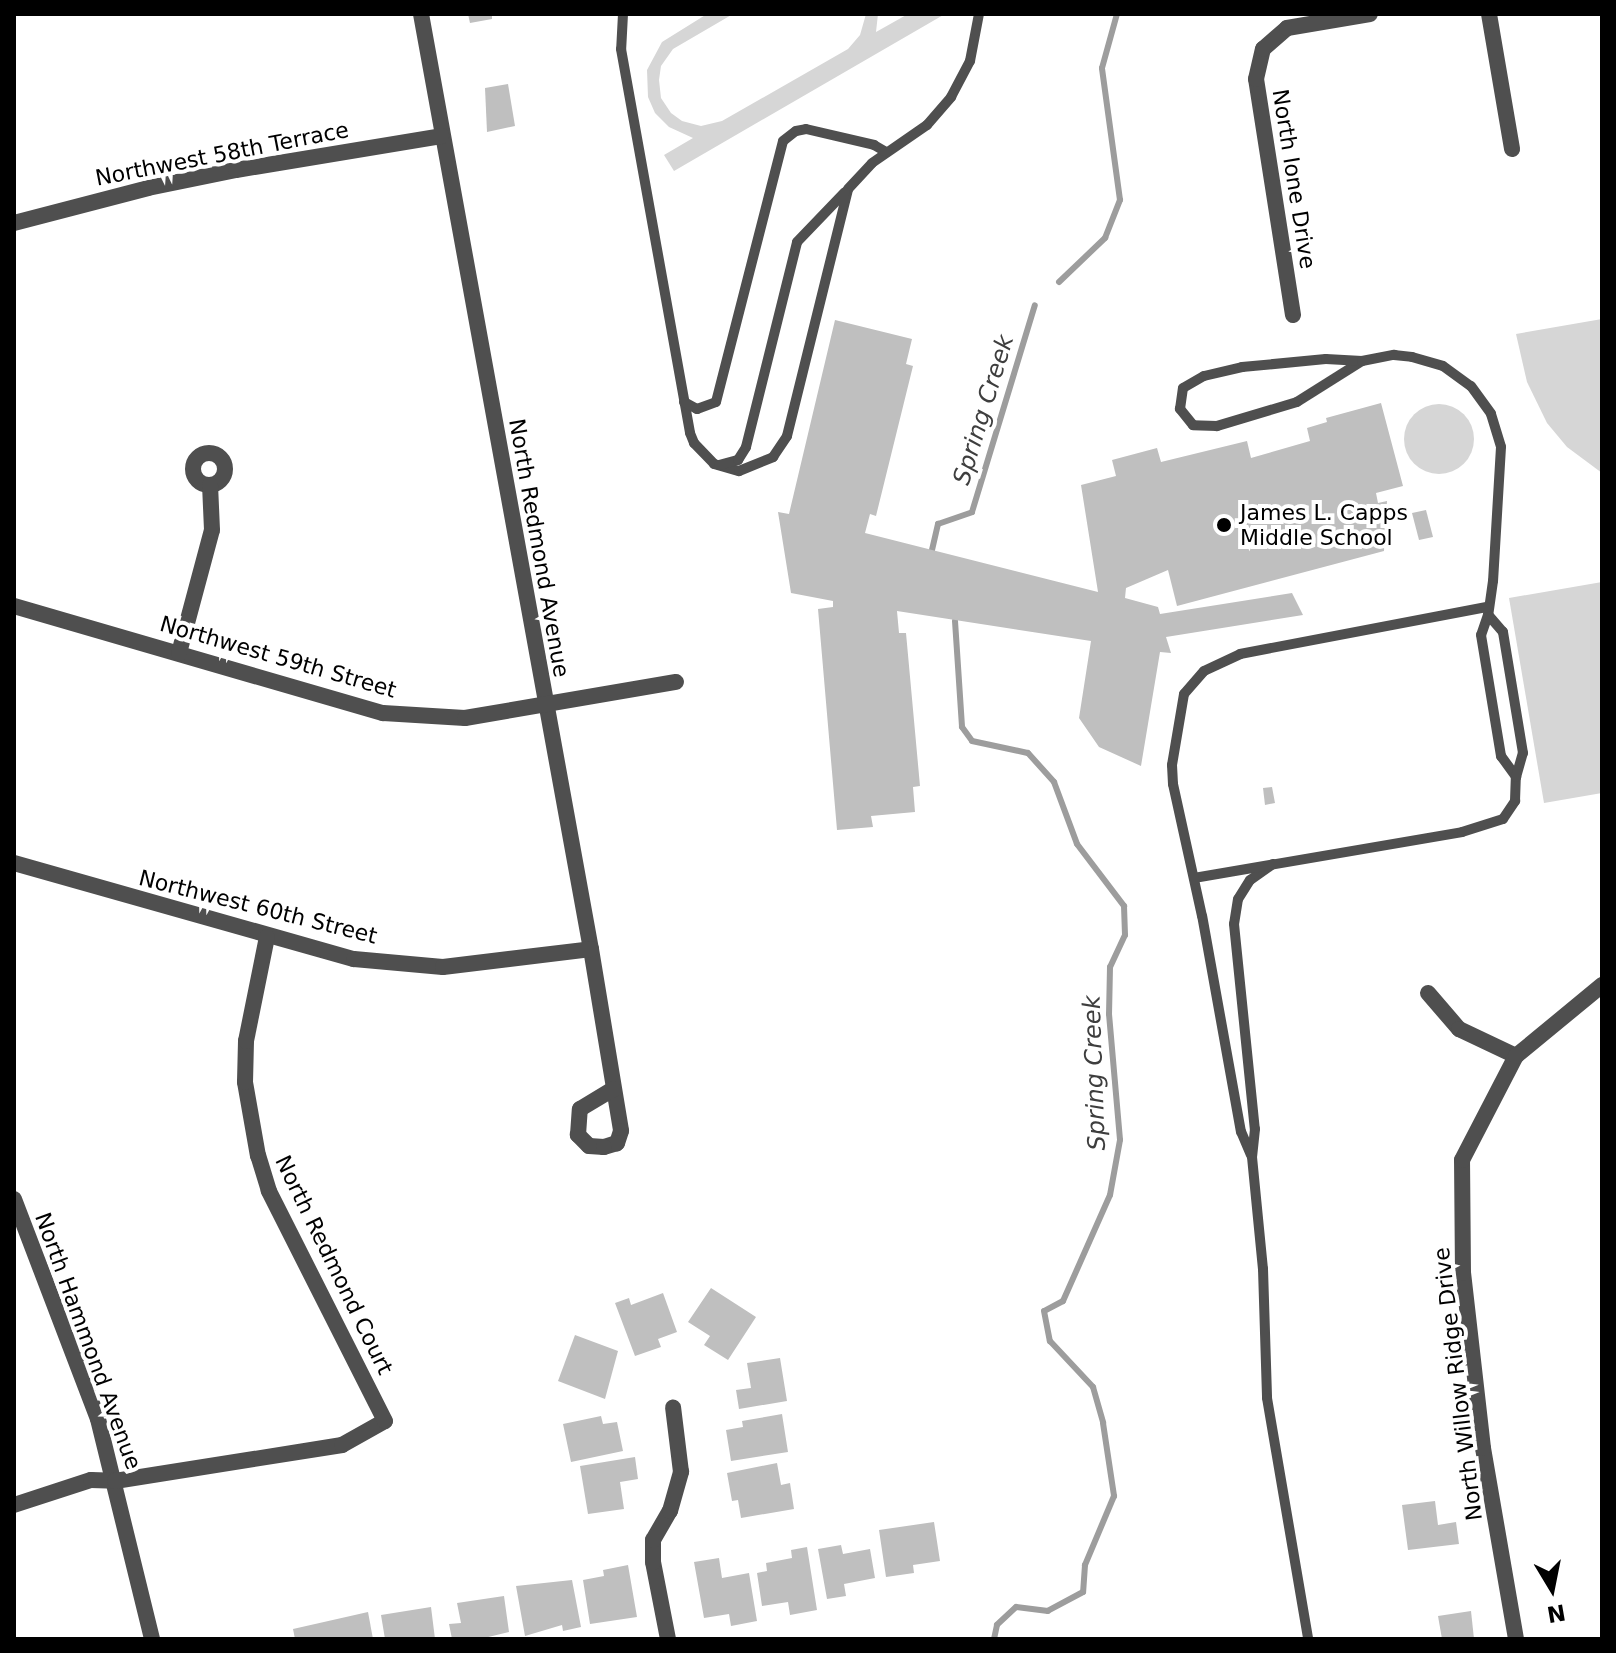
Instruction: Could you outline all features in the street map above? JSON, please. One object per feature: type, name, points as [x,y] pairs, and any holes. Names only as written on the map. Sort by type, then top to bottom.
[{"type":"street","name":"North Redmond Avenue","points":[[421,14],[591,949],[613,1089]]},
{"type":"street","name":"North Ione Drive","points":[[1293,315],[1256,79],[1263,49],[1287,28],[1370,14]]},
{"type":"street","points":[[1489,14],[1512,149]]},
{"type":"street","name":"Northwest 58th Terrace","points":[[14,223],[192,179],[441,136]]},
{"type":"street","points":[[179,653],[212,530],[210,485]]},
{"type":"street","name":"Northwest 59th Street","points":[[14,606],[383,713],[465,718],[676,682]]},
{"type":"street","name":"Northwest 60th Street","points":[[14,863],[267,937],[354,959],[443,967],[591,949]]},
{"type":"street","name":"North Redmond Court","points":[[115,1481],[342,1445],[385,1421],[269,1191],[258,1156],[245,1082],[246,1041],[267,937]]},
{"type":"street","name":"North Willow Ridge Drive","points":[[1516,1639],[1483,1448],[1463,1273],[1462,1160],[1516,1056],[1602,985]]},
{"type":"street","points":[[1428,993],[1459,1029],[1516,1056]]},
{"type":"street","name":"North Hammond Avenue","points":[[14,1199],[98,1419],[152,1639]]},
{"type":"street","points":[[668,1639],[653,1562],[653,1540],[670,1511],[681,1472],[673,1407]]},
{"type":"street","points":[[14,1505],[91,1480],[115,1481]]},
{"type":"lane","points":[[623,14],[621,49],[684,402],[694,443],[714,464],[726,471],[752,468],[773,457],[787,436],[848,189]]},
{"type":"lane","points":[[714,464],[732,464],[746,447],[797,242],[886,152],[927,125],[951,97],[970,61],[979,14]]},
{"type":"lane","points":[[684,402],[697,409],[716,402],[783,141],[796,131],[806,129],[874,145],[886,152]]},
{"type":"lane","points":[[1362,361],[1297,402],[1217,426],[1193,425],[1180,409],[1183,388],[1204,376],[1242,367],[1326,359],[1362,361],[1394,355],[1443,366],[1471,386],[1491,414],[1498,430],[1502,463],[1493,581],[1481,635],[1501,756],[1516,777]]},
{"type":"lane","points":[[1194,878],[1493,824],[1503,819],[1515,801],[1516,777],[1523,753],[1503,632],[1488,611]]},
{"type":"lane","points":[[1252,1157],[1241,1132],[1172,774],[1181,709],[1192,681],[1221,661],[1240,654],[1488,611]]},
{"type":"lane","points":[[1273,864],[1250,880],[1238,899],[1234,924],[1255,1129],[1252,1157],[1261,1245],[1267,1398],[1308,1639]]},
{"type":"shaded area","points":[[707,14],[733,14],[673,49],[661,66],[659,80],[661,98],[671,113],[682,121],[701,126],[722,121],[848,49],[860,35],[866,14],[878,14],[876,32],[908,14],[945,14],[674,171],[664,155],[693,138],[669,127],[655,113],[648,97],[647,70],[662,42]]},
{"type":"shaded area","points":[[1602,319],[1602,473],[1567,447],[1547,423],[1527,382],[1516,334]]},
{"type":"shaded area","points":[[1439,404],[1464,414],[1474,439],[1464,464],[1439,474],[1414,464],[1404,439],[1414,414]]},
{"type":"shaded area","points":[[1602,582],[1602,793],[1544,803],[1509,598]]},
{"type":"building","points":[[468,14],[492,14],[492,19],[470,23]]},
{"type":"building","points":[[508,84],[515,126],[487,132],[485,88]]},
{"type":"building","points":[[835,320],[912,339],[906,364],[913,366],[876,516],[870,514],[865,533],[1098,592],[1081,485],[1116,476],[1112,460],[1157,448],[1161,462],[1247,441],[1251,458],[1310,441],[1307,428],[1327,422],[1326,418],[1381,403],[1403,486],[1376,493],[1378,503],[1387,501],[1384,551],[1177,606],[1168,570],[1126,588],[1125,598],[1158,607],[1160,614],[1292,593],[1303,615],[1166,637],[1171,653],[1160,652],[1141,766],[1099,747],[1079,718],[1091,641],[897,611],[899,633],[906,633],[920,786],[913,787],[915,812],[871,816],[873,827],[837,830],[818,609],[833,607],[833,601],[791,593],[778,512],[789,514]]},
{"type":"building","points":[[1426,510],[1433,537],[1419,540],[1412,513]]},
{"type":"building","points":[[1272,787],[1275,803],[1265,805],[1263,788]]},
{"type":"building","points":[[711,1288],[756,1317],[728,1360],[704,1345],[710,1336],[688,1322]]},
{"type":"building","points":[[663,1293],[677,1332],[658,1339],[661,1347],[635,1356],[615,1303],[629,1298],[631,1305]]},
{"type":"building","points":[[575,1335],[618,1351],[605,1399],[558,1381]]},
{"type":"building","points":[[780,1358],[787,1401],[739,1409],[736,1390],[751,1388],[747,1363]]},
{"type":"building","points":[[782,1414],[788,1452],[731,1461],[726,1430],[743,1427],[742,1421]]},
{"type":"building","points":[[601,1416],[603,1424],[617,1422],[623,1451],[571,1462],[563,1424]]},
{"type":"building","points":[[635,1457],[638,1479],[620,1482],[624,1509],[588,1514],[580,1466]]},
{"type":"building","points":[[777,1463],[781,1485],[790,1483],[794,1509],[741,1518],[738,1500],[732,1501],[727,1473]]},
{"type":"building","points":[[1435,1501],[1438,1525],[1456,1522],[1459,1544],[1408,1550],[1402,1505]]},
{"type":"building","points":[[934,1522],[940,1561],[913,1565],[914,1573],[886,1577],[879,1530]]},
{"type":"building","points":[[841,1545],[843,1554],[870,1549],[875,1578],[844,1584],[846,1596],[827,1599],[818,1549]]},
{"type":"building","points":[[807,1547],[817,1610],[790,1615],[788,1602],[762,1606],[757,1573],[767,1571],[766,1563],[792,1558],[791,1550]]},
{"type":"building","points":[[719,1558],[722,1578],[749,1573],[757,1621],[731,1626],[729,1614],[704,1618],[694,1562]]},
{"type":"building","points":[[628,1565],[637,1617],[590,1624],[583,1580],[604,1576],[603,1570]]},
{"type":"building","points":[[572,1580],[581,1627],[563,1631],[562,1625],[525,1636],[516,1586]]},
{"type":"building","points":[[504,1596],[509,1632],[480,1639],[452,1639],[449,1624],[461,1623],[457,1603]]},
{"type":"building","points":[[431,1607],[435,1639],[385,1639],[381,1615]]},
{"type":"building","points":[[1471,1611],[1474,1639],[1442,1639],[1438,1616]]},
{"type":"building","points":[[368,1612],[373,1639],[295,1639],[293,1629]]},
{"type":"waterway","name":"Spring Creek","points":[[1059,282],[1105,238],[1120,200],[1102,68],[1117,14]]},
{"type":"waterway","name":"Spring Creek","points":[[932,550],[938,524],[972,512],[1035,305]]},
{"type":"waterway","name":"Spring Creek","points":[[955,621],[962,727],[972,741],[1028,753],[1054,782],[1077,844],[1124,906],[1125,935],[1110,967],[1109,1014],[1120,1140],[1110,1195],[1063,1301],[1044,1311],[1050,1341],[1093,1387],[1103,1423],[1114,1496],[1085,1565],[1083,1592],[1048,1611],[1016,1607],[997,1625],[994,1639]]},
{"type":"place","name":"James L. Capps Middle School","points":[[1224,525]]}]
